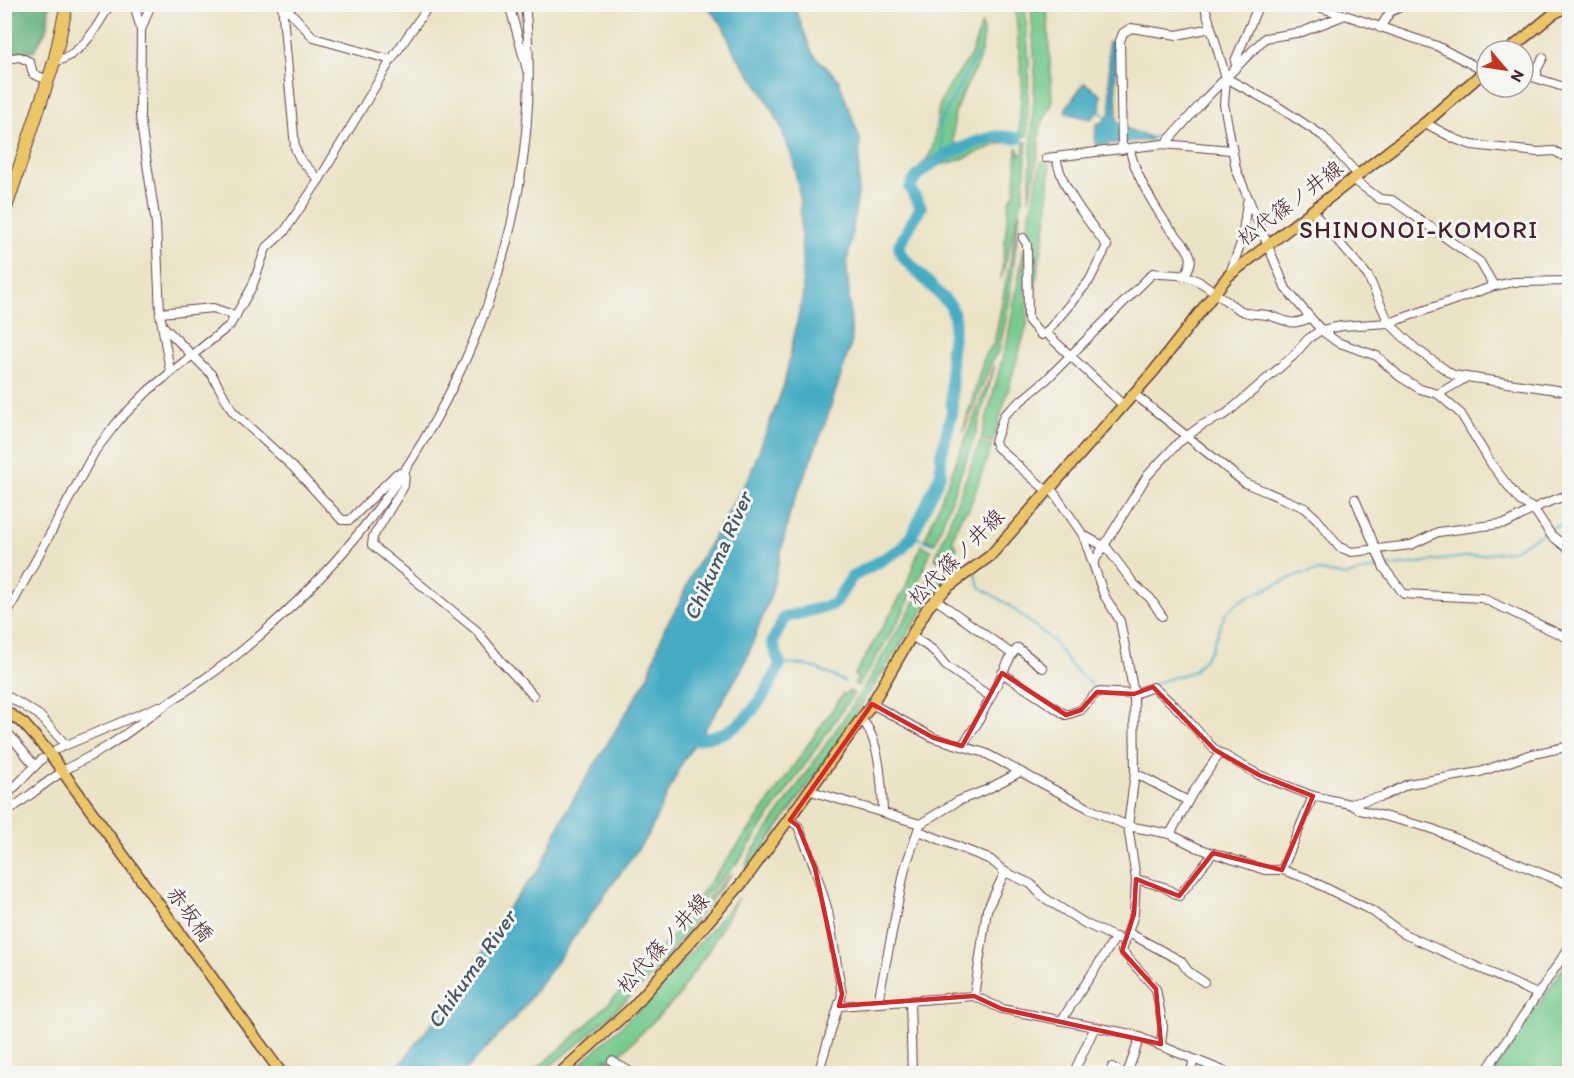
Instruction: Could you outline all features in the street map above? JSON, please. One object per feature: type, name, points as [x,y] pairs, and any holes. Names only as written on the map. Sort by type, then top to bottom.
[{"type":"highway","points":[[4,214],[54,62],[67,4]]},
{"type":"main road","points":[[1523,39],[1569,5]]},
{"type":"main road","name":"松代篠ノ井線","points":[[559,1074],[618,1022],[671,966],[762,859],[872,704],[910,635],[935,599],[990,556],[1160,364],[1228,276],[1357,178],[1475,80]]},
{"type":"main road","points":[[4,710],[24,724],[65,775]]},
{"type":"main road","name":"赤坂橋","points":[[65,775],[282,1074]]},
{"type":"street","points":[[54,62],[69,59],[82,47],[110,4]]},
{"type":"street","points":[[134,4],[141,30],[140,117],[156,224],[160,313],[170,371]]},
{"type":"street","points":[[141,30],[152,4]]},
{"type":"street","points":[[282,4],[315,38],[391,60]]},
{"type":"street","points":[[282,4],[295,148],[300,159],[320,180]]},
{"type":"street","points":[[509,4],[529,75]]},
{"type":"street","points":[[4,814],[103,749],[246,648],[306,594],[368,524],[405,471],[436,419],[468,356],[489,300],[518,191],[527,126],[529,75],[525,4]]},
{"type":"street","points":[[1204,4],[1226,78],[1224,104],[1231,150],[1246,197],[1286,289],[1321,330],[1350,349],[1377,356],[1399,376],[1420,389],[1438,394],[1461,414],[1502,481],[1520,501],[1534,509],[1547,530],[1569,549]]},
{"type":"street","points":[[1236,66],[1235,61],[1259,4]]},
{"type":"street","points":[[1308,4],[1437,46],[1475,65]]},
{"type":"street","points":[[1380,28],[1383,20],[1396,7],[1407,4]]},
{"type":"street","points":[[4,619],[95,451],[119,420],[170,371],[230,325],[252,286],[266,248],[284,232],[320,180],[391,60],[429,5]]},
{"type":"street","points":[[1165,144],[1236,66],[1270,36],[1295,34],[1345,15]]},
{"type":"street","points":[[1184,276],[1190,263],[1189,253],[1167,224],[1125,149],[1120,41],[1126,31],[1131,28],[1177,35],[1211,28]]},
{"type":"street","points":[[4,59],[20,57],[30,62],[33,74],[48,80]]},
{"type":"street","points":[[1543,58],[1537,69],[1537,78],[1569,89]]},
{"type":"street","points":[[1226,78],[1274,104],[1323,136],[1357,178],[1380,199],[1392,200],[1471,255],[1487,271],[1494,286]]},
{"type":"street","points":[[1425,123],[1472,145],[1538,152],[1548,150],[1569,159]]},
{"type":"street","points":[[1046,158],[1165,144],[1231,150]]},
{"type":"street","points":[[1023,238],[1027,244],[1028,320],[1041,335],[1046,333],[1089,281],[1107,246],[1059,174],[1056,157]]},
{"type":"street","points":[[1228,276],[1242,240],[1246,197]]},
{"type":"street","points":[[1313,212],[1368,276],[1389,323],[1415,348],[1453,375],[1464,379],[1569,392]]},
{"type":"street","points":[[1063,1018],[1122,937],[1134,914],[1136,879],[1128,826],[1135,773],[1134,694],[1122,627],[1104,596],[1083,535],[1048,489],[997,447],[995,442],[1004,416],[1071,357],[1153,273],[1184,276],[1215,292],[1240,310],[1253,315],[1270,315],[1280,321],[1296,324],[1310,318]]},
{"type":"street","points":[[1094,562],[1147,476],[1178,443],[1202,425],[1226,414],[1293,356],[1308,339],[1321,330],[1342,326],[1389,323],[1494,286],[1514,282],[1569,280]]},
{"type":"street","points":[[160,313],[213,308],[236,316]]},
{"type":"street","points":[[163,326],[212,375],[233,412],[294,468],[342,520],[350,520],[396,474],[405,471]]},
{"type":"street","points":[[1046,333],[1123,405]]},
{"type":"street","points":[[1438,394],[1464,379]]},
{"type":"street","points":[[1133,393],[1245,483],[1305,508],[1317,519],[1339,547],[1352,552],[1377,551],[1411,545],[1438,531],[1507,523],[1569,494]]},
{"type":"street","points":[[405,471],[404,486],[373,537],[372,545],[476,630],[533,695]]},
{"type":"street","points":[[1355,499],[1384,567],[1404,594],[1482,597],[1569,639]]},
{"type":"street","points":[[1083,535],[1104,546],[1134,584],[1150,598],[1162,616]]},
{"type":"street","points":[[935,599],[1012,654]]},
{"type":"street","points":[[910,635],[933,650],[946,666],[991,697]]},
{"type":"street","points":[[962,746],[991,697],[1012,654],[1018,648],[1043,668]]},
{"type":"street","points":[[1002,673],[1066,715],[1081,710],[1097,693],[1134,694],[1153,687],[1220,753],[1259,775],[1313,796],[1350,804],[1360,810],[1430,828],[1569,885]]},
{"type":"street","points":[[4,694],[39,715],[61,747],[172,700]]},
{"type":"street","points":[[872,704],[934,738],[985,753],[1128,826],[1170,834],[1213,853],[1272,871],[1282,870],[1306,878],[1353,900],[1404,934],[1537,994]]},
{"type":"street","points":[[861,719],[868,729],[878,757],[883,811]]},
{"type":"street","points":[[4,728],[39,763],[4,798]]},
{"type":"street","points":[[1350,804],[1384,796],[1408,784],[1470,774],[1529,755],[1569,746]]},
{"type":"street","points":[[1170,834],[1188,801],[1220,753]]},
{"type":"street","points":[[878,1002],[905,868],[919,827],[958,801],[986,790],[1020,772]]},
{"type":"street","points":[[1135,773],[1188,801]]},
{"type":"street","points":[[811,791],[883,811],[977,852],[992,860],[1005,872],[1031,884],[1043,897],[1086,924],[1181,961],[1188,971],[1204,982]]},
{"type":"street","points":[[1282,870],[1313,796]]},
{"type":"street","points":[[790,819],[798,826],[805,842],[828,911],[842,994],[818,1074]]},
{"type":"street","points":[[1136,879],[1164,887],[1179,896],[1213,853]]},
{"type":"street","points":[[974,996],[987,910],[1005,872]]},
{"type":"street","points":[[1122,937],[1122,951],[1156,989],[1163,1027],[1161,1044]]},
{"type":"street","points":[[1484,1074],[1569,946]]},
{"type":"street","points":[[839,1006],[974,996],[1002,1009],[1063,1018],[1140,1036],[1193,1061],[1231,1074]]},
{"type":"street","points":[[910,1000],[912,1074]]},
{"type":"street","points":[[1073,1074],[1095,1027]]},
{"type":"street","points":[[1112,1066],[1125,1074],[1140,1036]]},
{"type":"street","points":[[612,1060],[634,1074]]},
{"type":"street","points":[[1191,1074],[1193,1061]]},
{"type":"highlighted area","points":[[1002,673],[1066,715],[1081,710],[1097,692],[1134,694],[1153,687],[1215,750],[1259,775],[1313,796],[1282,870],[1213,853],[1179,896],[1136,879],[1134,914],[1122,951],[1156,989],[1161,1044],[1002,1009],[974,996],[839,1006],[842,994],[815,868],[798,826],[790,820],[872,704],[934,738],[962,746]]},
{"type":"green space","points":[[4,5],[49,5],[48,27],[34,51],[5,55]]},
{"type":"green space","points":[[1015,5],[1025,5],[1029,64],[1027,136],[1019,135],[1022,81]]},
{"type":"green space","points":[[1031,5],[1047,5],[1052,104],[1040,127],[1038,156],[1029,199],[1035,70]]},
{"type":"green space","points":[[982,23],[982,49],[955,113],[953,142],[963,145],[1000,134],[1018,136],[1017,141],[993,146],[945,164],[921,165],[927,159],[934,144],[941,101],[969,58]]},
{"type":"green space","points":[[1024,142],[1027,142],[1023,197],[1001,279],[1009,202],[1015,191],[1017,147],[1020,155],[1023,154]]},
{"type":"green space","points":[[1047,160],[1050,167],[1047,218],[1030,316],[1029,240],[1026,233],[1041,162]]},
{"type":"green space","points":[[1020,211],[1009,305],[999,351],[994,357],[963,432],[985,354],[994,344]]},
{"type":"green space","points":[[1024,248],[1027,325],[993,442],[981,439],[1008,337]]},
{"type":"green space","points":[[995,365],[975,436],[935,543],[925,539]]},
{"type":"green space","points":[[980,442],[992,445],[969,509],[961,516],[952,539],[957,548],[952,556],[967,567],[935,592],[819,770],[746,873],[747,862],[752,852],[855,702],[928,580],[947,568],[937,560],[946,557],[935,559]]},
{"type":"green space","points":[[921,545],[931,550],[924,568],[889,637],[858,686],[854,684],[858,678],[854,676],[905,589]]},
{"type":"green space","points":[[849,691],[854,693],[738,862],[677,925],[751,828],[843,694]]},
{"type":"green space","points":[[731,874],[657,971],[586,1038],[541,1073],[531,1073],[610,1002]]},
{"type":"green space","points":[[739,897],[707,953],[681,990],[681,994],[615,1059],[605,1059],[630,1073],[570,1074],[649,1000]]},
{"type":"green space","points":[[1569,959],[1569,1073],[1493,1073]]},
{"type":"water","name":"Chikuma River","points":[[706,5],[794,5],[812,53],[838,79],[860,139],[858,193],[847,266],[852,341],[824,427],[790,512],[771,595],[744,665],[683,761],[648,835],[517,1016],[463,1073],[393,1073],[467,979],[503,914],[541,867],[564,815],[648,677],[664,629],[678,606],[692,573],[749,477],[784,385],[803,294],[800,197],[793,160],[780,125],[760,88],[734,52],[722,24]]},
{"type":"water","points":[[1108,42],[1115,42],[1117,121],[1130,130],[1152,138],[1151,140],[1095,145],[1096,124],[1103,122],[1111,111]]},
{"type":"water","points":[[1084,83],[1101,94],[1100,111],[1090,119],[1066,113],[1066,108]]},
{"type":"waterway","points":[[943,156],[940,122],[977,54]]},
{"type":"waterway","points":[[1205,93],[1218,81]]},
{"type":"waterway","points":[[1100,111],[1109,121]]},
{"type":"waterway","points":[[1151,138],[1167,133],[1189,111]]},
{"type":"waterway","points":[[686,741],[724,733],[737,725],[753,710],[780,664],[772,643],[784,618],[834,604],[852,577],[901,549],[912,536],[941,473],[941,456],[952,412],[951,350],[955,320],[951,306],[901,255],[899,245],[921,207],[910,188],[915,179],[946,155],[997,136],[1018,138]]},
{"type":"waterway","points":[[1335,156],[1351,175]]},
{"type":"waterway","points":[[1495,281],[1507,279]]},
{"type":"waterway","points":[[1550,529],[1570,521]]},
{"type":"waterway","points":[[1386,567],[1511,551],[1545,532]]},
{"type":"waterway","points":[[912,536],[933,544]]},
{"type":"waterway","points":[[956,554],[969,566]]},
{"type":"waterway","points":[[1153,684],[1194,671],[1211,650],[1225,614],[1241,600],[1300,574],[1319,571],[1345,576],[1380,567]]},
{"type":"waterway","points":[[975,573],[980,587],[1006,603],[1053,641],[1072,667],[1096,689]]},
{"type":"waterway","points":[[780,664],[798,664],[814,668],[845,682]]},
{"type":"district","name":"SHINONOI-KOMORI","points":[[1419,230]]}]
